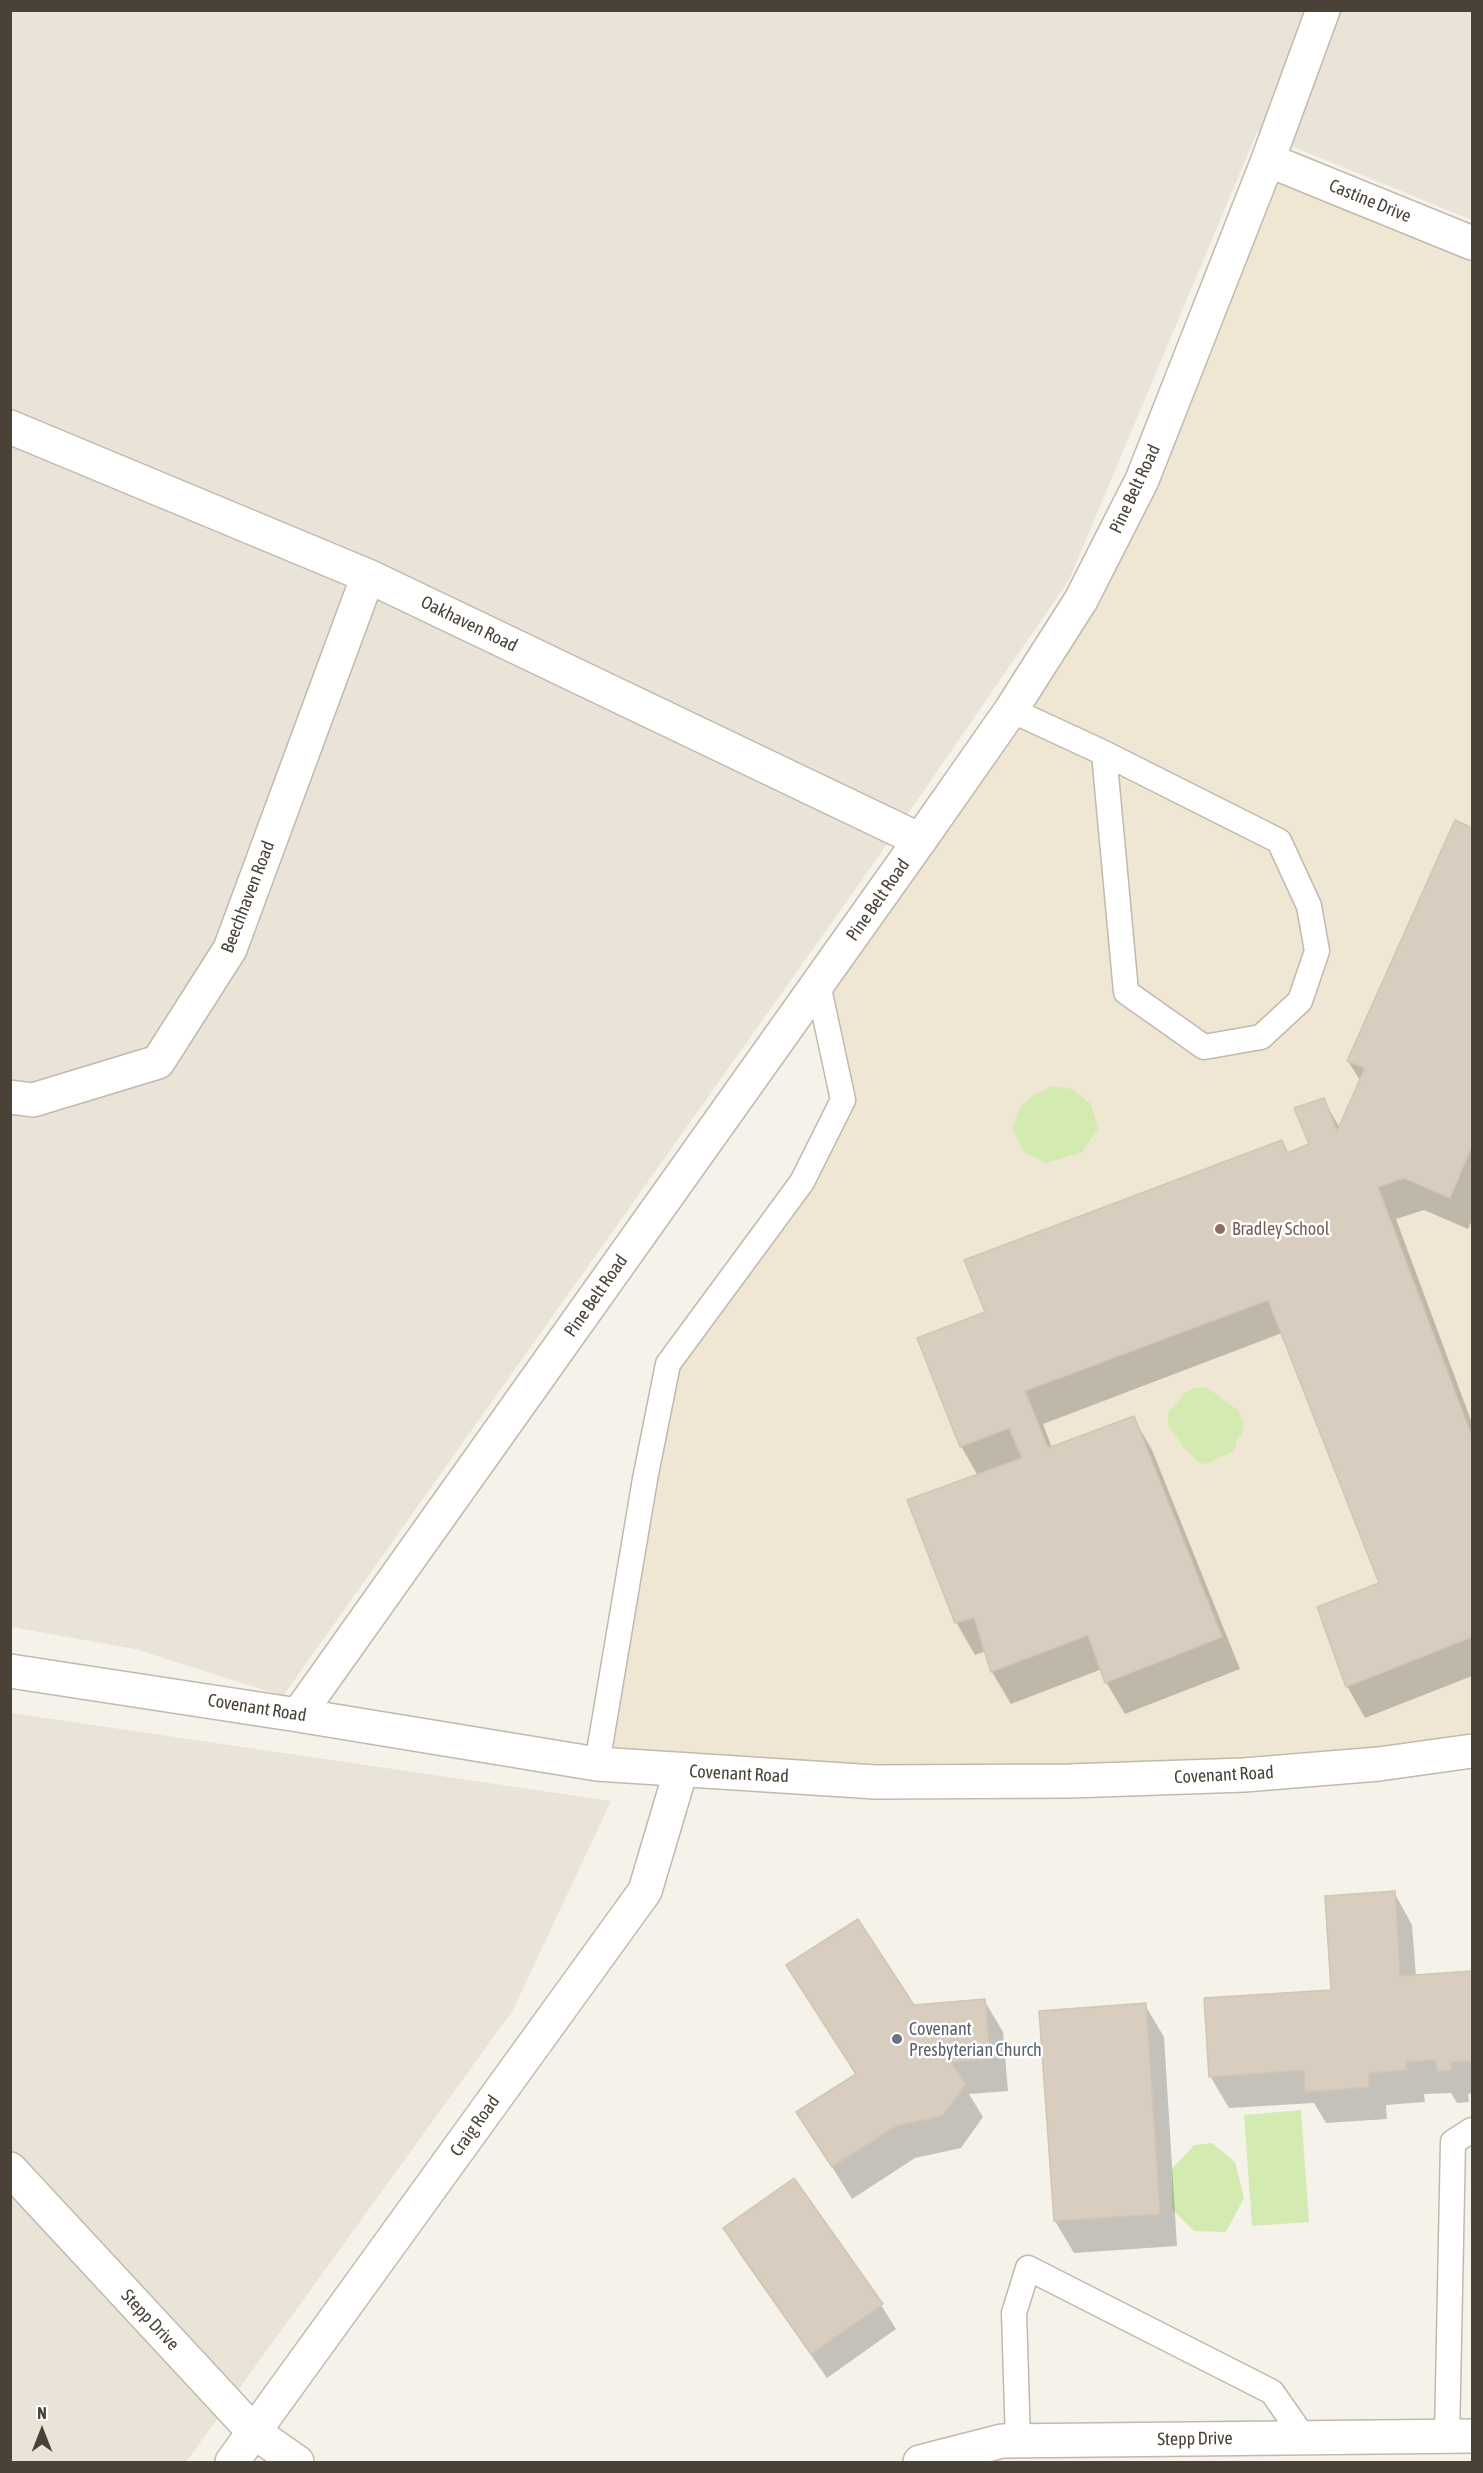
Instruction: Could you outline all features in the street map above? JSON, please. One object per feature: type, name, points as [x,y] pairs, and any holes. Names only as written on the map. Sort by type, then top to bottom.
[{"type":"street","name":"Pine Belt Road","points":[[298,1714],[920,840],[1011,710],[1081,600],[1142,480],[1268,160],[1323,10]]},
{"type":"street","name":"Castine Drive","points":[[1268,160],[1473,243]]},
{"type":"street","name":"Oakhaven Road","points":[[10,427],[368,576],[920,840]]},
{"type":"street","name":"Beechhaven Road","points":[[10,1097],[33,1100],[158,1062],[230,949],[368,576]]},
{"type":"street","name":"Covenant Road","points":[[10,1671],[298,1714],[597,1764],[875,1782],[1070,1781],[1244,1775],[1379,1764],[1473,1750]]},
{"type":"street","name":"Craig Road","points":[[232,2463],[645,1892],[681,1770]]},
{"type":"street","name":"Stepp Drive","points":[[10,2169],[254,2432],[297,2463]]},
{"type":"street","name":"Stepp Drive","points":[[920,2463],[1002,2441],[1460,2436]]},
{"type":"lane","points":[[1011,710],[1104,753],[1280,840],[1309,906],[1317,951],[1300,1001],[1261,1037],[1204,1047],[1126,992],[1104,753]]},
{"type":"lane","points":[[597,1764],[645,1479],[668,1364],[802,1182],[843,1100],[818,984]]},
{"type":"lane","points":[[1460,2436],[1453,2142],[1473,2130]]},
{"type":"lane","points":[[1018,2441],[1014,2313],[1028,2268],[1272,2392],[1304,2438]]},
{"type":"shaded area","points":[[10,11],[1472,11],[1472,220],[1257,132],[1069,580],[876,860],[283,1696],[135,1649],[11,1627]]},
{"type":"shaded area","points":[[1268,160],[1472,243],[1472,1751],[1244,1775],[597,1764],[668,1364],[843,1100],[818,984],[1081,600]]},
{"type":"shaded area","points":[[11,1713],[611,1801],[513,2010],[186,2462],[11,2462]]},
{"type":"green space","points":[[1052,1086],[1071,1089],[1091,1104],[1098,1129],[1082,1152],[1046,1163],[1023,1151],[1013,1129],[1019,1108],[1033,1095]]},
{"type":"green space","points":[[1206,1387],[1239,1411],[1243,1425],[1235,1450],[1206,1464],[1199,1462],[1184,1448],[1168,1424],[1168,1413],[1186,1392]]},
{"type":"green space","points":[[1301,2110],[1309,2222],[1252,2226],[1244,2115]]},
{"type":"green space","points":[[1212,2143],[1235,2162],[1244,2198],[1226,2232],[1194,2231],[1172,2209],[1172,2169],[1194,2145]]},
{"type":"building","name":"Bradley School","points":[[1455,820],[1472,828],[1472,1146],[1450,1198],[1404,1178],[1378,1187],[1472,1437],[1472,1637],[1346,1687],[1317,1607],[1379,1583],[1268,1300],[1025,1391],[1048,1448],[1134,1416],[1222,1637],[1105,1683],[1088,1635],[991,1672],[974,1618],[955,1623],[907,1500],[1022,1458],[1009,1428],[960,1447],[917,1338],[985,1312],[964,1260],[1282,1140],[1287,1153],[1309,1144],[1294,1108],[1324,1098],[1337,1131],[1365,1068],[1347,1061]]},
{"type":"building","points":[[1395,1891],[1400,1976],[1472,1971],[1472,2061],[1451,2062],[1451,2070],[1437,2071],[1436,2060],[1406,2062],[1407,2070],[1369,2073],[1369,2087],[1305,2092],[1304,2070],[1209,2077],[1204,1998],[1331,1990],[1325,1896]]},
{"type":"building","points":[[858,1919],[914,2005],[985,1999],[990,2059],[951,2062],[966,2084],[942,2116],[896,2126],[832,2167],[796,2112],[856,2074],[786,1965]]},
{"type":"building","points":[[1146,2003],[1160,2214],[1054,2221],[1039,2011]]},
{"type":"building","points":[[794,2178],[883,2304],[811,2354],[723,2228]]},
{"type":"place","name":"Bradley School","points":[[1220,1229]]},
{"type":"place","name":"Covenant Presbyterian Church","points":[[897,2039]]}]
